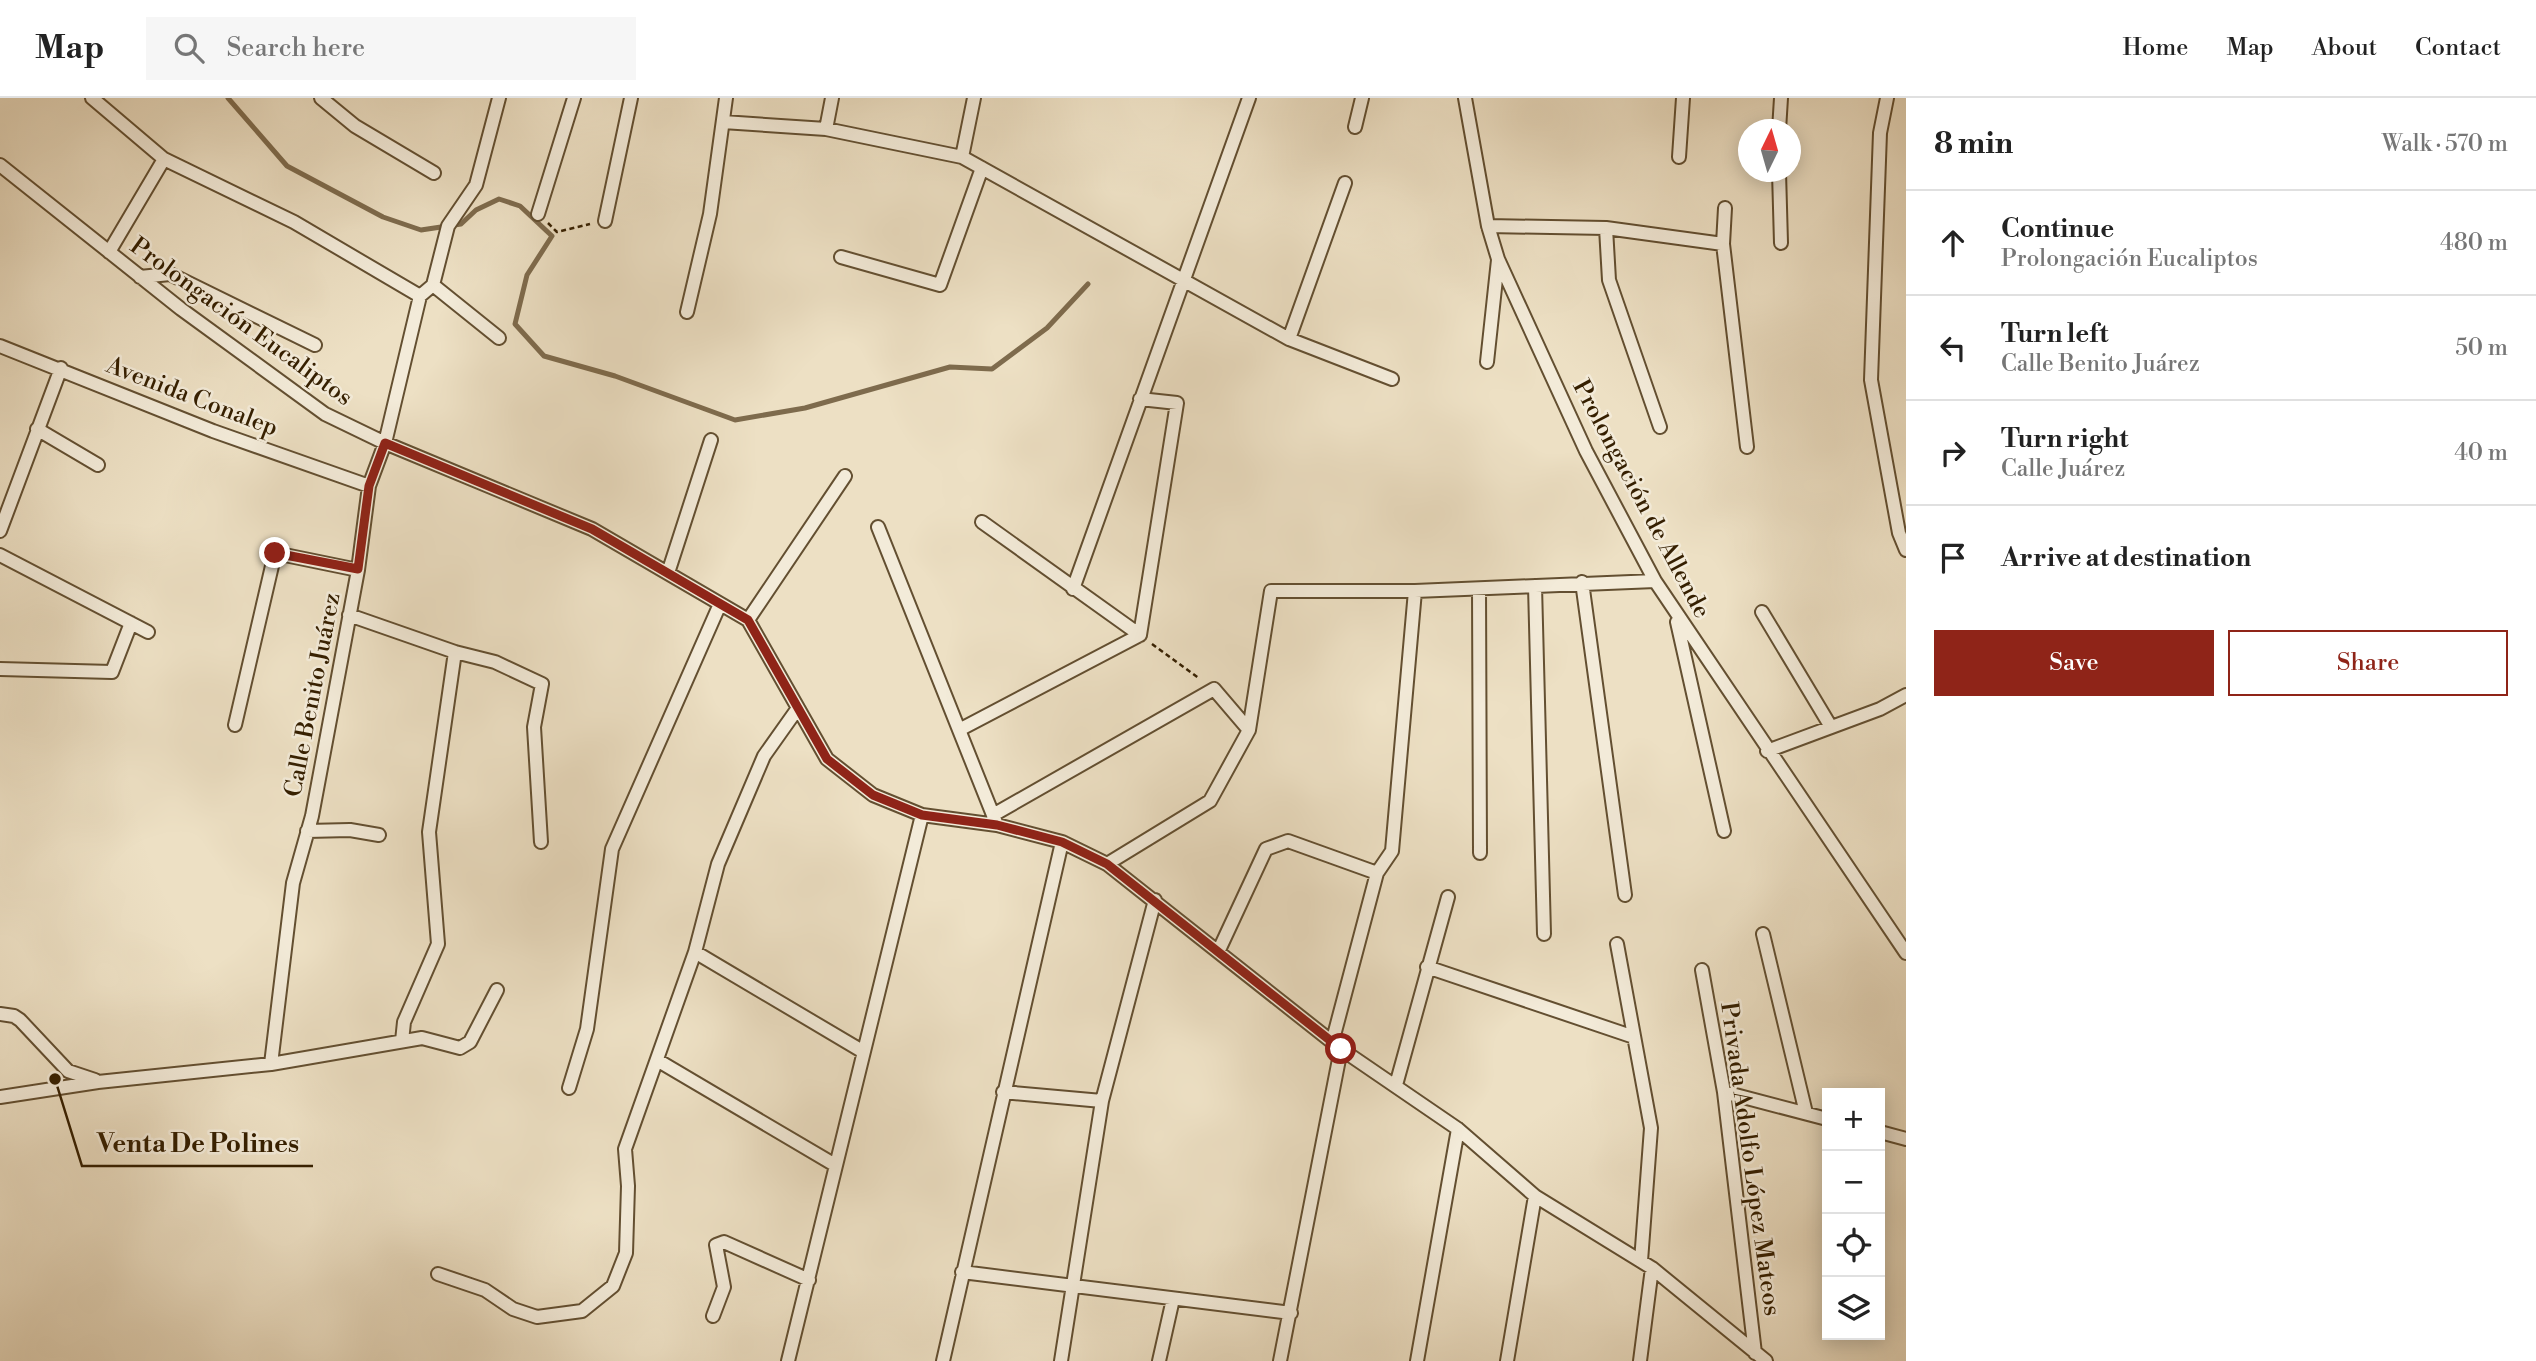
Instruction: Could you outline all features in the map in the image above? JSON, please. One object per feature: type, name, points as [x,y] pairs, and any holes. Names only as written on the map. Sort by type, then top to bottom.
[{"type":"street","points":[[92,98],[164,159],[294,222],[420,296],[433,285],[448,226],[476,185],[499,98]]},
{"type":"street","points":[[321,98],[355,126],[434,173]]},
{"type":"street","points":[[538,214],[574,98]]},
{"type":"street","points":[[605,222],[631,98]]},
{"type":"street","points":[[687,312],[710,214],[726,98]]},
{"type":"street","points":[[827,129],[832,98]]},
{"type":"street","points":[[962,157],[974,98]]},
{"type":"street","points":[[1073,589],[1249,98]]},
{"type":"street","points":[[1355,127],[1362,98]]},
{"type":"street","name":"Prolongación de Allende","points":[[1465,98],[1488,226],[1499,259],[1586,451],[1676,615],[1906,953]]},
{"type":"street","points":[[1679,157],[1683,98]]},
{"type":"street","points":[[1780,119],[1781,98]]},
{"type":"street","points":[[1887,98],[1880,133],[1871,380],[1899,533],[1906,550]]},
{"type":"street","points":[[723,122],[827,129],[962,157],[1289,339],[1392,379]]},
{"type":"street","points":[[109,252],[164,159]]},
{"type":"street","name":"Prolongación Eucaliptos","points":[[0,165],[140,277],[325,414],[385,443],[592,529],[748,620]]},
{"type":"street","points":[[841,257],[940,285],[982,169]]},
{"type":"street","points":[[1779,182],[1781,243]]},
{"type":"street","points":[[1289,339],[1345,183]]},
{"type":"street","points":[[1725,208],[1723,244],[1747,447]]},
{"type":"street","points":[[1488,226],[1606,228],[1723,244]]},
{"type":"street","points":[[1606,228],[1609,280],[1660,427]]},
{"type":"street","points":[[1487,362],[1499,259]]},
{"type":"street","points":[[140,277],[170,274],[314,345]]},
{"type":"street","points":[[433,285],[499,338]]},
{"type":"street","name":"Calle Benito Juárez","points":[[271,1065],[292,883],[307,831],[358,569],[369,486],[385,443],[420,296]]},
{"type":"street","name":"Avenida Conalep","points":[[0,346],[214,431],[369,486]]},
{"type":"street","points":[[0,531],[61,368]]},
{"type":"street","points":[[1140,398],[1177,403],[1140,635]]},
{"type":"street","points":[[37,429],[98,465]]},
{"type":"street","points":[[668,573],[711,440]]},
{"type":"street","points":[[845,476],[748,620],[827,759],[873,795],[922,815],[995,820],[1062,842],[1107,864],[1219,950],[1336,1046],[1458,1129],[1535,1196],[1652,1268],[1761,1357]]},
{"type":"street","points":[[982,522],[1140,635]]},
{"type":"street","points":[[878,527],[995,820]]},
{"type":"street","points":[[235,725],[275,553],[358,569]]},
{"type":"street","points":[[0,555],[148,632]]},
{"type":"street","points":[[1107,864],[1210,801],[1249,730],[1271,591],[1415,592],[1582,582],[1655,581]]},
{"type":"street","points":[[1582,582],[1625,894]]},
{"type":"street","points":[[1535,586],[1544,934]]},
{"type":"street","points":[[1479,589],[1480,853]]},
{"type":"street","points":[[1280,1361],[1291,1313],[1336,1046],[1377,873],[1392,851],[1415,592]]},
{"type":"street","points":[[569,1088],[587,1029],[612,849],[720,604]]},
{"type":"street","points":[[1762,612],[1831,727]]},
{"type":"street","points":[[349,615],[455,652],[495,662],[537,680],[542,689],[534,727],[541,842]]},
{"type":"street","points":[[1676,615],[1724,831]]},
{"type":"street","points":[[0,669],[112,672],[131,623]]},
{"type":"street","points":[[959,730],[1140,635]]},
{"type":"street","points":[[402,1041],[404,1023],[438,944],[429,832],[455,652]]},
{"type":"street","points":[[995,820],[1214,689],[1249,730]]},
{"type":"street","points":[[1767,751],[1906,695]]},
{"type":"street","points":[[438,1275],[485,1290],[513,1309],[537,1317],[582,1311],[613,1286],[626,1253],[628,1186],[625,1149],[695,952],[718,864],[764,756],[798,708]]},
{"type":"street","points":[[788,1361],[922,815]]},
{"type":"street","points":[[307,831],[350,830],[379,835]]},
{"type":"street","points":[[1219,950],[1266,849],[1288,841],[1377,873]]},
{"type":"street","points":[[943,1361],[1062,842]]},
{"type":"street","points":[[1395,1085],[1448,897]]},
{"type":"street","points":[[1061,1361],[1102,1101],[1155,900]]},
{"type":"street","points":[[1763,934],[1806,1113]]},
{"type":"street","points":[[1616,944],[1651,1128],[1641,1261]]},
{"type":"street","points":[[695,952],[862,1051]]},
{"type":"street","points":[[1427,967],[1634,1037]]},
{"type":"street","name":"Privada Adolfo López Mateos","points":[[1702,970],[1724,1092],[1761,1357]]},
{"type":"street","points":[[0,1097],[99,1082],[271,1065],[422,1038],[460,1048],[470,1042],[498,990]]},
{"type":"street","points":[[0,1014],[20,1020],[68,1071],[99,1082]]},
{"type":"street","points":[[657,1060],[835,1165]]},
{"type":"street","points":[[1003,1092],[1102,1101]]},
{"type":"street","points":[[1724,1092],[1822,1118]]},
{"type":"street","points":[[1417,1361],[1458,1129]]},
{"type":"street","points":[[1885,1133],[1906,1139]]},
{"type":"street","points":[[1507,1361],[1535,1196]]},
{"type":"street","points":[[713,1316],[724,1287],[716,1245],[724,1242],[809,1280]]},
{"type":"street","points":[[1640,1361],[1652,1268]]},
{"type":"street","points":[[962,1272],[1291,1313]]},
{"type":"street","points":[[1159,1361],[1173,1299]]},
{"type":"path","points":[[538,214],[557,232],[605,222]]},
{"type":"path","points":[[1140,635],[1214,689]]},
{"type":"waterway","points":[[228,98],[287,166],[383,217],[421,230],[461,224],[476,210],[499,199],[520,206],[552,236],[527,275],[515,324],[544,356],[615,376],[735,420],[805,408],[950,367],[992,369],[1047,328],[1088,284]]},
{"type":"place","name":"Venta De Polines","points":[[55,1079]]},
{"type":"route","points":[[275,553],[358,569],[369,486],[385,443],[592,529],[748,620],[827,759],[873,795],[922,815],[997,825],[1042,839],[1062,842],[1107,864],[1341,1049]]}]
